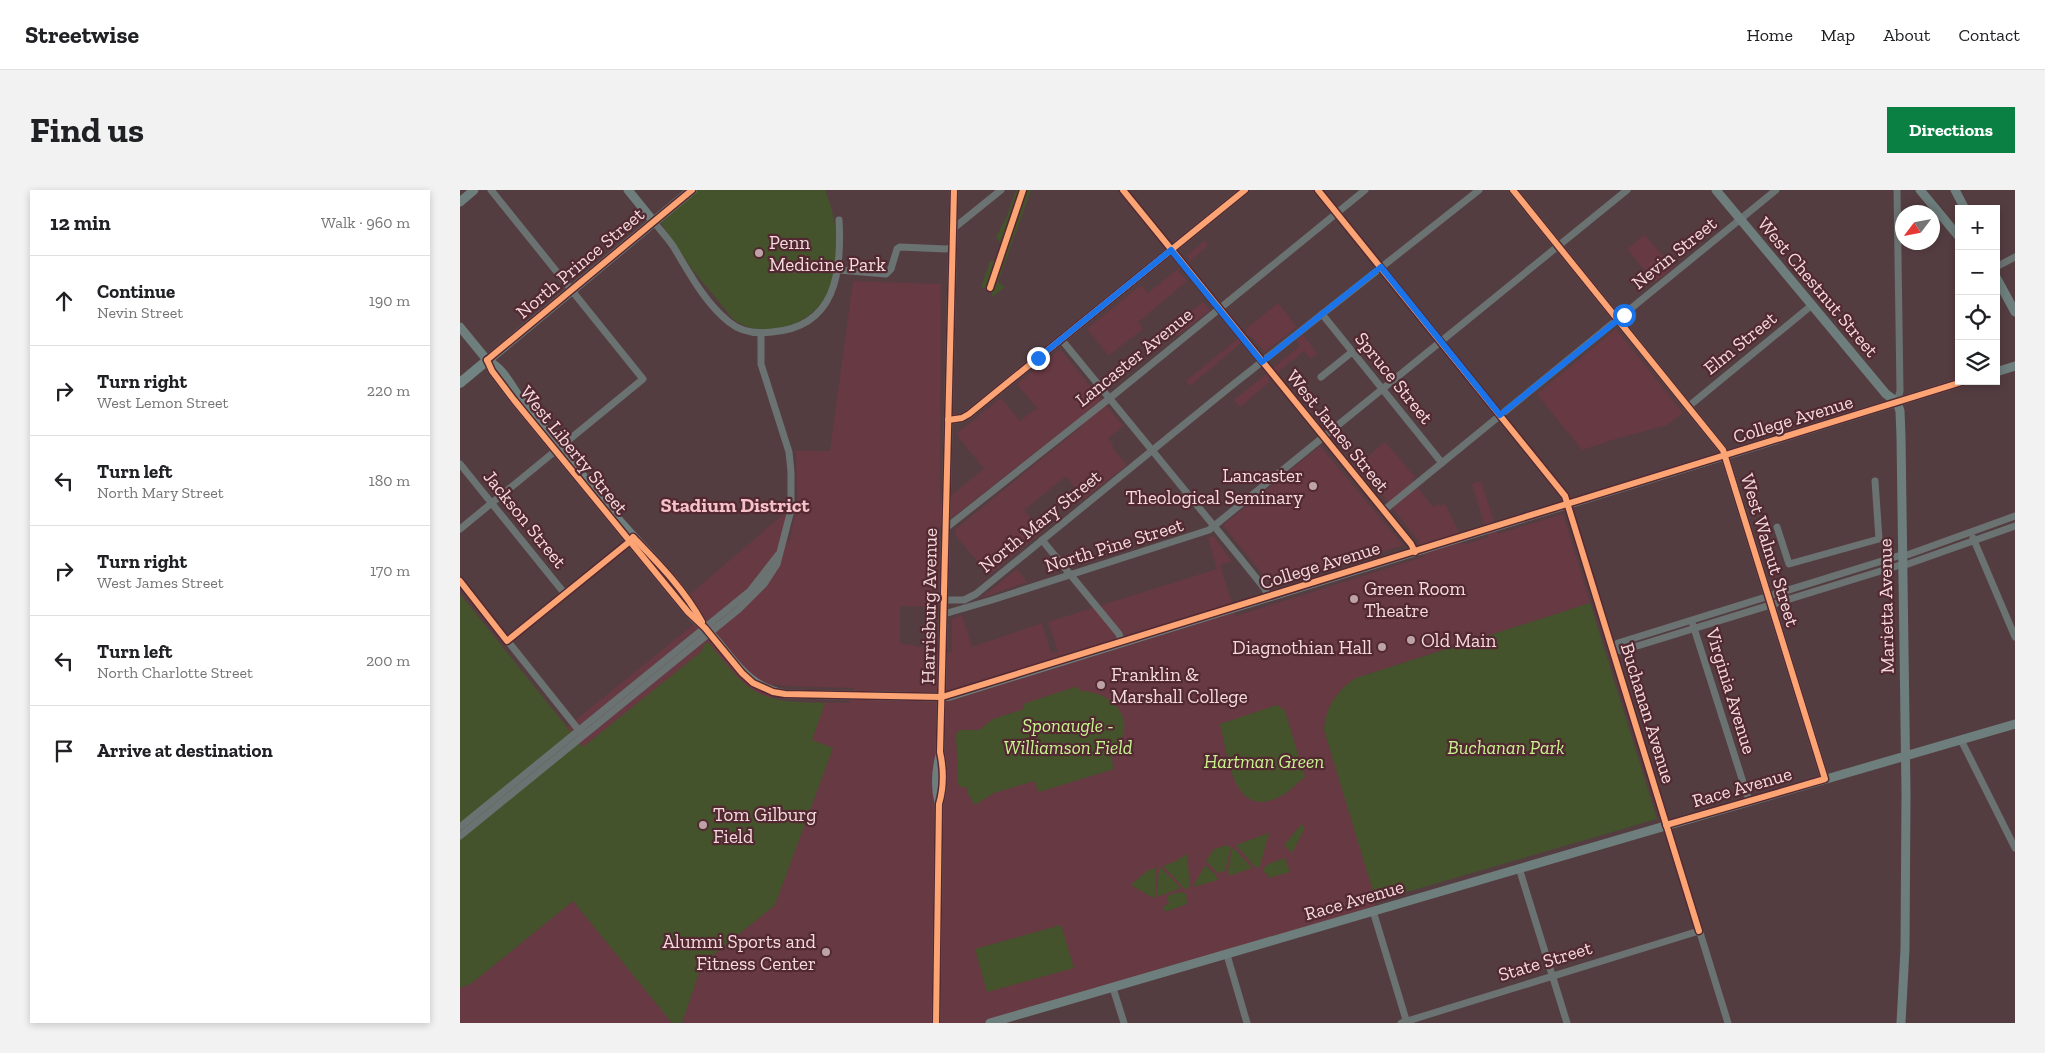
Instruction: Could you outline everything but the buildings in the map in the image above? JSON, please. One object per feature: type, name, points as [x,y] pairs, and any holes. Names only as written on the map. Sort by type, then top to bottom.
[{"type":"highway","name":"North Prince Street","points":[[460,383],[692,190]]},
{"type":"main road","points":[[460,202],[474,190]]},
{"type":"main road","points":[[628,190],[654,222]]},
{"type":"main road","name":"Harrisburg Avenue","points":[[936,1023],[939,804],[936,792],[942,697],[954,190]]},
{"type":"main road","points":[[948,420],[965,417],[1245,190]]},
{"type":"main road","name":"West Walnut Street","points":[[1513,190],[1722,449],[1825,779]]},
{"type":"main road","name":"West Chestnut Street","points":[[1716,190],[1886,394],[1897,402]]},
{"type":"main road","points":[[1920,190],[1955,232]]},
{"type":"main road","points":[[1956,190],[1963,205]]},
{"type":"main road","points":[[2000,284],[2015,312]]},
{"type":"main road","name":"West Liberty Street","points":[[460,327],[487,360],[492,372],[632,540],[688,612],[707,631],[742,673],[753,682],[773,692],[786,694],[942,697]]},
{"type":"main road","points":[[2000,371],[2015,366]]},
{"type":"main road","name":"College Avenue","points":[[942,697],[1955,384]]},
{"type":"main road","name":"Marietta Avenue","points":[[1897,402],[1900,420],[1905,756],[1905,949],[1901,1023]]},
{"type":"main road","name":"Race Avenue","points":[[990,1023],[2015,724]]},
{"type":"street","points":[[460,529],[643,378],[491,190]]},
{"type":"street","points":[[954,228],[1001,190]]},
{"type":"street","name":"West James Street","points":[[1122,190],[1411,544],[1415,552]]},
{"type":"street","name":"Buchanan Avenue","points":[[1318,190],[1566,496],[1728,1023]]},
{"type":"street","name":"Lancaster Avenue","points":[[946,528],[1110,398],[1365,190]]},
{"type":"street","name":"North Mary Street","points":[[944,600],[964,600],[970,598],[1262,362],[1479,190]]},
{"type":"street","name":"North Pine Street","points":[[944,614],[1196,536],[1214,526],[1627,190]]},
{"type":"street","name":"Nevin Street","points":[[1383,511],[1776,190]]},
{"type":"street","name":"Marietta Avenue","points":[[1897,190],[1900,391],[1897,402]]},
{"type":"street","points":[[654,222],[672,245],[691,277],[722,316],[740,329],[761,333],[796,327],[815,315],[828,298],[834,287],[839,270],[839,220]]},
{"type":"street","points":[[839,270],[886,274],[891,269],[896,249],[900,247],[946,249],[953,247]]},
{"type":"street","points":[[2000,265],[2015,257]]},
{"type":"street","name":"Elm Street","points":[[1689,406],[1812,305]]},
{"type":"street","name":"Spruce Street","points":[[1322,314],[1442,463]]},
{"type":"street","points":[[460,827],[707,631],[750,590],[778,555],[784,540],[791,510],[791,467],[786,440],[761,364],[761,333]]},
{"type":"street","points":[[1061,339],[1263,587],[1268,597]]},
{"type":"street","points":[[1321,378],[1352,352]]},
{"type":"street","name":"Jackson Street","points":[[460,464],[565,594]]},
{"type":"street","points":[[1777,527],[1789,564],[1879,539],[1875,480]]},
{"type":"street","points":[[1902,560],[2015,516]]},
{"type":"street","points":[[1612,648],[1618,643],[1692,620],[1770,600],[1974,540],[2015,526]]},
{"type":"street","points":[[1971,532],[2015,637]]},
{"type":"street","points":[[507,641],[632,540]]},
{"type":"street","points":[[1042,540],[1119,634],[1122,642]]},
{"type":"street","points":[[460,582],[580,733]]},
{"type":"street","points":[[1612,648],[1621,651],[1694,628],[1770,600]]},
{"type":"street","name":"Virginia Avenue","points":[[1692,620],[1749,801]]},
{"type":"street","points":[[460,836],[580,733]]},
{"type":"street","points":[[1961,740],[2015,848]]},
{"type":"street","points":[[1519,868],[1567,1023]]},
{"type":"street","points":[[1373,911],[1405,1022]]},
{"type":"street","name":"State Street","points":[[1405,1022],[1699,931]]},
{"type":"street","points":[[1227,955],[1247,1023]]},
{"type":"street","points":[[1113,988],[1124,1023]]},
{"type":"shaded area","points":[[1645,235],[1673,268],[1655,282],[1627,249]]},
{"type":"shaded area","points":[[1204,241],[1208,245],[1178,271],[1187,281],[1138,322],[1143,329],[1109,355],[1087,329],[1141,285],[1148,293],[1190,259],[1187,256]]},
{"type":"shaded area","name":"Franklin & Marshall College","points":[[853,281],[941,284],[940,504],[984,469],[956,434],[1001,398],[1020,421],[1037,408],[1017,384],[1060,349],[1123,426],[1108,439],[1127,465],[1084,499],[1066,476],[1024,510],[1042,532],[989,575],[955,535],[956,529],[1083,425],[1078,419],[940,527],[938,607],[900,606],[900,643],[952,653],[952,621],[962,615],[972,647],[1042,623],[1051,653],[1058,652],[1048,622],[1217,569],[1208,538],[1213,536],[1232,561],[1220,565],[1236,616],[1423,557],[1418,540],[1358,465],[1385,442],[1415,477],[1412,480],[1433,507],[1445,503],[1463,545],[1488,537],[1472,484],[1481,481],[1498,534],[1563,514],[1590,603],[1356,678],[1335,697],[1326,737],[1356,830],[1376,901],[1373,911],[990,1023],[460,1023],[460,594],[567,727],[704,616],[688,596],[785,513],[789,544],[797,503],[796,451],[830,451]],"holes":[[[774,684],[854,688],[849,703],[784,702],[772,699]]]},
{"type":"shaded area","points":[[1203,302],[1210,310],[1177,336],[1171,328]]},
{"type":"shaded area","points":[[1278,303],[1297,327],[1265,352],[1250,335],[1190,386],[1186,381]]},
{"type":"shaded area","points":[[1616,329],[1683,413],[1667,425],[1582,450],[1537,394]]},
{"type":"shaded area","points":[[1303,335],[1317,353],[1311,359],[1304,351],[1268,380],[1270,382],[1240,407],[1234,400],[1300,346],[1297,341]]},
{"type":"shaded area","name":"Lancaster Theological Seminary","points":[[1320,446],[1402,544],[1401,546],[1272,586],[1223,525]]},
{"type":"shaded area","points":[[1017,569],[1027,582],[981,598]]},
{"type":"green space","name":"Penn Medicine Park","points":[[698,190],[825,190],[832,210],[837,252],[835,273],[828,292],[817,308],[801,320],[774,329],[762,330],[749,327],[733,319],[695,273],[660,222]]},
{"type":"green space","points":[[1016,190],[1031,190],[998,282],[1005,287],[992,297],[992,290],[981,287],[990,261],[995,261],[1001,244],[996,237],[1007,216]]},
{"type":"green space","points":[[460,594],[583,747],[702,651],[703,646],[708,642],[735,674],[756,692],[783,700],[825,703],[812,740],[833,748],[775,905],[702,964],[682,1023],[672,1023],[573,901],[472,983],[460,988]]},
{"type":"green space","name":"Buchanan Park","points":[[1590,603],[1657,819],[1376,901],[1324,730],[1327,714],[1333,700],[1343,688],[1356,678]]},
{"type":"green space","name":"Sponaugle - Williamson Field","points":[[1078,686],[1079,691],[1096,693],[1111,701],[1122,714],[1124,722],[1123,735],[1111,756],[1114,769],[1039,792],[1034,781],[994,793],[975,805],[968,794],[967,788],[959,786],[958,782],[956,735],[959,730],[979,730],[993,719],[1024,709],[1023,704]]},
{"type":"green space","name":"Hartman Green","points":[[1277,705],[1285,711],[1305,777],[1281,796],[1265,802],[1252,800],[1242,793],[1235,781],[1220,724]]},
{"type":"green space","points":[[1303,825],[1304,830],[1292,853],[1284,845]]},
{"type":"green space","points":[[1269,833],[1260,866],[1256,868],[1236,845]]},
{"type":"green space","points":[[1228,845],[1231,848],[1225,871],[1218,873],[1206,861],[1214,849]]},
{"type":"green space","points":[[1233,847],[1252,868],[1229,876],[1228,869]]},
{"type":"green space","points":[[1187,854],[1190,886],[1186,890],[1163,866]]},
{"type":"green space","points":[[1285,858],[1290,872],[1269,878],[1267,873],[1265,874],[1263,869],[1268,864]]},
{"type":"green space","points":[[1205,865],[1215,874],[1218,880],[1193,887]]},
{"type":"green space","points":[[1159,866],[1181,888],[1157,897]]},
{"type":"green space","points":[[1155,868],[1155,897],[1153,898],[1131,885],[1147,871]]},
{"type":"green space","points":[[1179,892],[1186,893],[1187,904],[1165,912],[1163,906],[1169,904],[1167,896]]},
{"type":"green space","points":[[1061,925],[1074,968],[987,992],[975,949]]},
{"type":"cycle path","points":[[487,360],[692,190]]},
{"type":"cycle path","points":[[936,1023],[939,804],[943,778],[940,752],[954,190]]},
{"type":"cycle path","points":[[990,288],[1023,190]]},
{"type":"cycle path","points":[[1123,190],[1411,544],[1415,552]]},
{"type":"cycle path","points":[[948,420],[962,418],[969,414],[1245,190]]},
{"type":"cycle path","points":[[1318,190],[1565,496],[1699,931]]},
{"type":"cycle path","points":[[1513,190],[1723,450],[1825,779],[1666,825]]},
{"type":"cycle path","points":[[487,360],[492,371],[514,400],[688,612],[705,628],[742,673],[753,683],[773,692],[785,694],[942,697],[1955,384]]},
{"type":"cycle path","points":[[633,537],[679,587],[702,622]]},
{"type":"cycle path","points":[[460,581],[507,641],[634,538]]},
{"type":"place","name":"Penn Medicine Park","points":[[759,253]]},
{"type":"place","name":"Lancaster Theological Seminary","points":[[1313,486]]},
{"type":"place","name":"Green Room Theatre","points":[[1354,599]]},
{"type":"place","name":"Old Main","points":[[1411,640]]},
{"type":"place","name":"Diagnothian Hall","points":[[1382,647]]},
{"type":"place","name":"Franklin & Marshall College","points":[[1101,685]]},
{"type":"place","name":"Tom Gilburg Field","points":[[703,825]]},
{"type":"place","name":"Alumni Sports and Fitness Center","points":[[826,952]]},
{"type":"district","name":"Stadium District","points":[[735,505]]},
{"type":"route","points":[[1038,358],[1171,250],[1262,362],[1381,267],[1500,415],[1624,315]]}]
